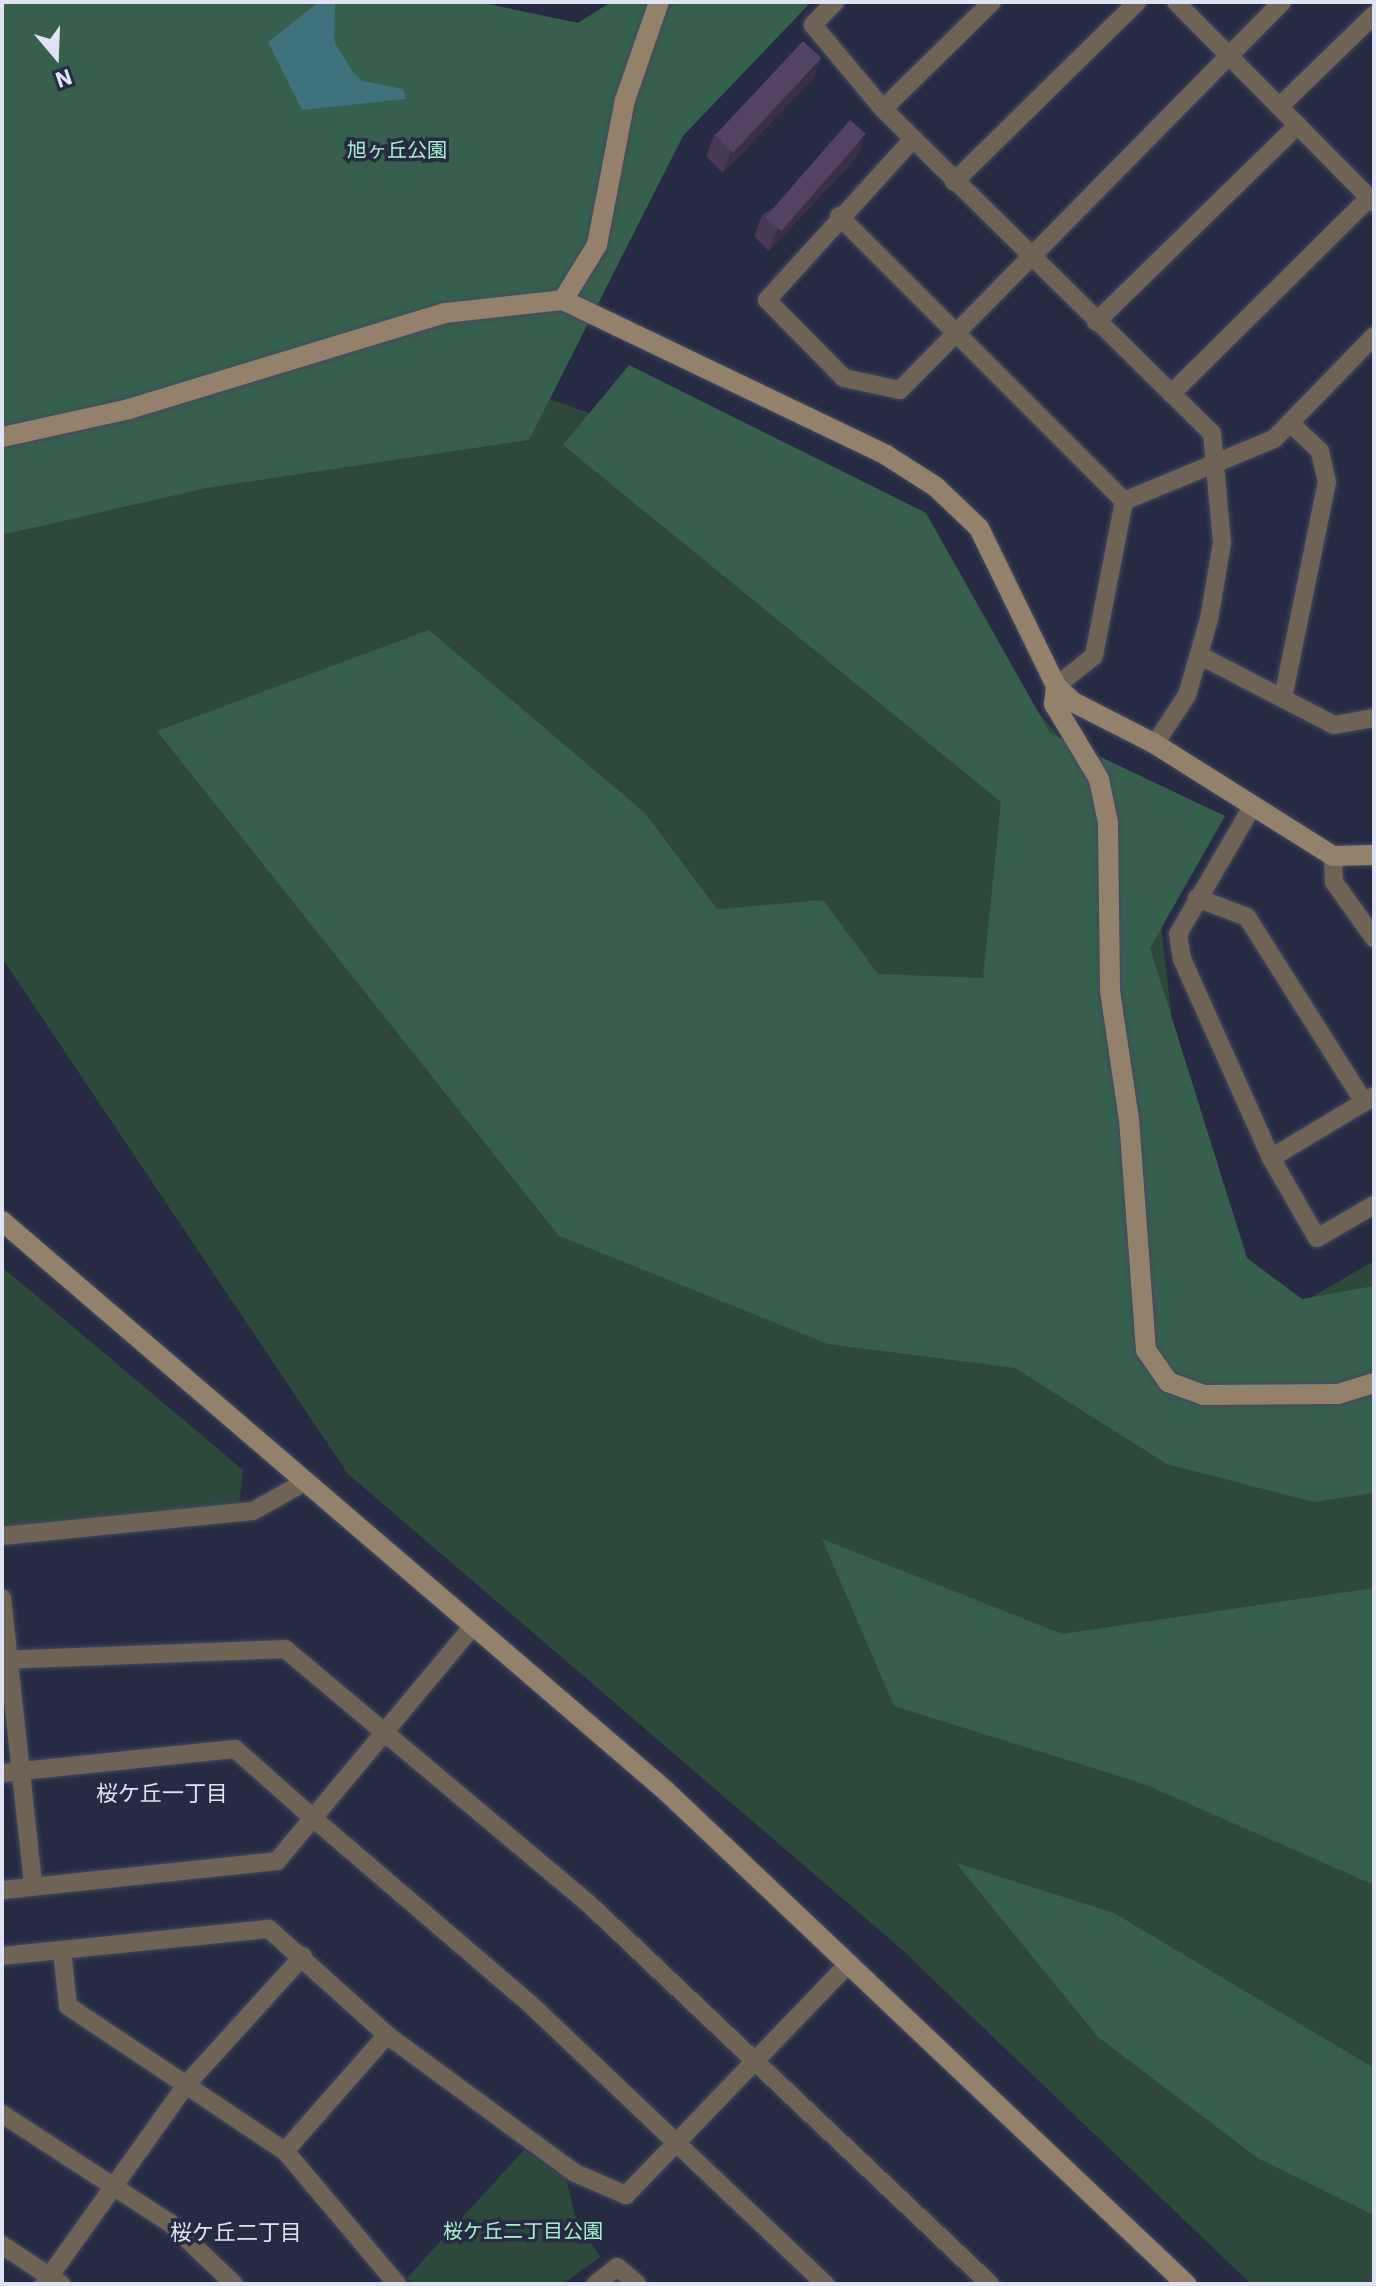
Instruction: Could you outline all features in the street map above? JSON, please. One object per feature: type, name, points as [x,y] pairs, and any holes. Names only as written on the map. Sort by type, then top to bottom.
[{"type":"street","points":[[563,300],[597,245],[625,100],[659,2]]},
{"type":"street","points":[[835,2],[813,25],[883,109],[1026,256],[1212,433],[1219,460],[1222,543],[1199,655],[1187,695],[1155,744]]},
{"type":"street","points":[[883,109],[992,2]]},
{"type":"street","points":[[954,182],[1137,2]]},
{"type":"street","points":[[1171,394],[1371,200],[1176,2]]},
{"type":"street","points":[[913,139],[839,216],[767,300],[797,334],[844,378],[900,390],[958,335],[1026,256],[1282,2]]},
{"type":"street","points":[[1280,106],[1374,15]]},
{"type":"street","points":[[1096,322],[1298,125]]},
{"type":"street","points":[[839,216],[1124,501]]},
{"type":"street","points":[[2,437],[129,409],[445,313],[563,300],[886,455],[936,487],[979,528],[1056,686],[1054,704],[1099,779],[1108,823],[1110,991],[1129,1119],[1146,1350],[1168,1382],[1203,1395],[1338,1394],[1374,1383]]},
{"type":"street","points":[[1124,501],[1274,439],[1372,342]]},
{"type":"street","points":[[1283,698],[1327,482],[1320,451],[1290,423]]},
{"type":"street","points":[[1056,686],[1094,656],[1124,501]]},
{"type":"street","points":[[1199,655],[1334,725],[1374,718]]},
{"type":"street","points":[[1056,686],[1333,856],[1374,855]]},
{"type":"street","points":[[1252,807],[1178,934],[1182,959],[1271,1158],[1317,1238],[1374,1205]]},
{"type":"street","points":[[1333,856],[1334,882],[1374,938]]},
{"type":"street","points":[[1197,898],[1247,917],[1369,1099],[1271,1158]]},
{"type":"street","points":[[2,1221],[303,1483],[666,1791],[1186,2284]]},
{"type":"street","points":[[2,1536],[253,1511],[303,1483]]},
{"type":"street","points":[[2,1598],[10,1772],[33,1885]]},
{"type":"street","points":[[2,1890],[277,1861],[472,1627]]},
{"type":"street","points":[[5,1660],[285,1649],[588,1903],[990,2284]]},
{"type":"street","points":[[10,1772],[235,1749],[528,2002],[825,2284]]},
{"type":"street","points":[[2,1956],[269,1929],[303,1956],[387,2035],[612,2195],[626,2195],[757,2063],[849,1963]]},
{"type":"street","points":[[62,1950],[68,2006],[285,2151],[397,2284]]},
{"type":"street","points":[[2,2245],[52,2281],[186,2085],[303,1956]]},
{"type":"street","points":[[285,2151],[387,2035]]},
{"type":"street","points":[[2,2114],[116,2184],[234,2284]]},
{"type":"street","points":[[596,2284],[617,2267],[637,2284]]},
{"type":"green space","name":"旭ヶ丘公園","points":[[2,2],[479,2],[578,23],[611,2],[811,2],[683,136],[529,440],[206,488],[2,535]]},
{"type":"green space","points":[[629,365],[926,513],[1050,733],[1225,816],[1150,948],[1247,1258],[1302,1299],[1374,1286],[1374,1493],[1313,1502],[1167,1464],[1015,1368],[828,1344],[559,1236],[157,731],[429,630],[645,813],[717,909],[823,900],[878,974],[983,978],[1001,802],[563,445]]},
{"type":"green space","points":[[493,379],[869,513],[1152,846],[1198,1248],[1272,1320],[1374,1261],[1374,2284],[1251,2284],[898,1946],[348,1474],[2,958],[2,482]]},
{"type":"green space","points":[[2,1267],[243,1470],[239,1505],[2,1529]]},
{"type":"green space","points":[[822,1539],[1062,1634],[1374,1588],[1374,1885],[1144,1784],[894,1706]]},
{"type":"green space","points":[[956,1863],[1114,1913],[1374,2068],[1374,2215],[1259,2159],[1098,2037]]},
{"type":"green space","name":"桜ケ丘二丁目公園","points":[[524,2150],[566,2179],[575,2215],[600,2257],[563,2284],[412,2284],[407,2278]]},
{"type":"shaded area","points":[[319,2],[335,2],[334,41],[352,71],[362,81],[403,89],[406,99],[302,110],[268,42]]},
{"type":"building","points":[[803,41],[821,58],[733,152],[715,135]]},
{"type":"building","points":[[850,120],[866,134],[781,231],[765,217]]},
{"type":"district","name":"桜ケ丘一丁目","points":[[162,1793]]},
{"type":"district","name":"桜ケ丘二丁目","points":[[236,2232]]}]
